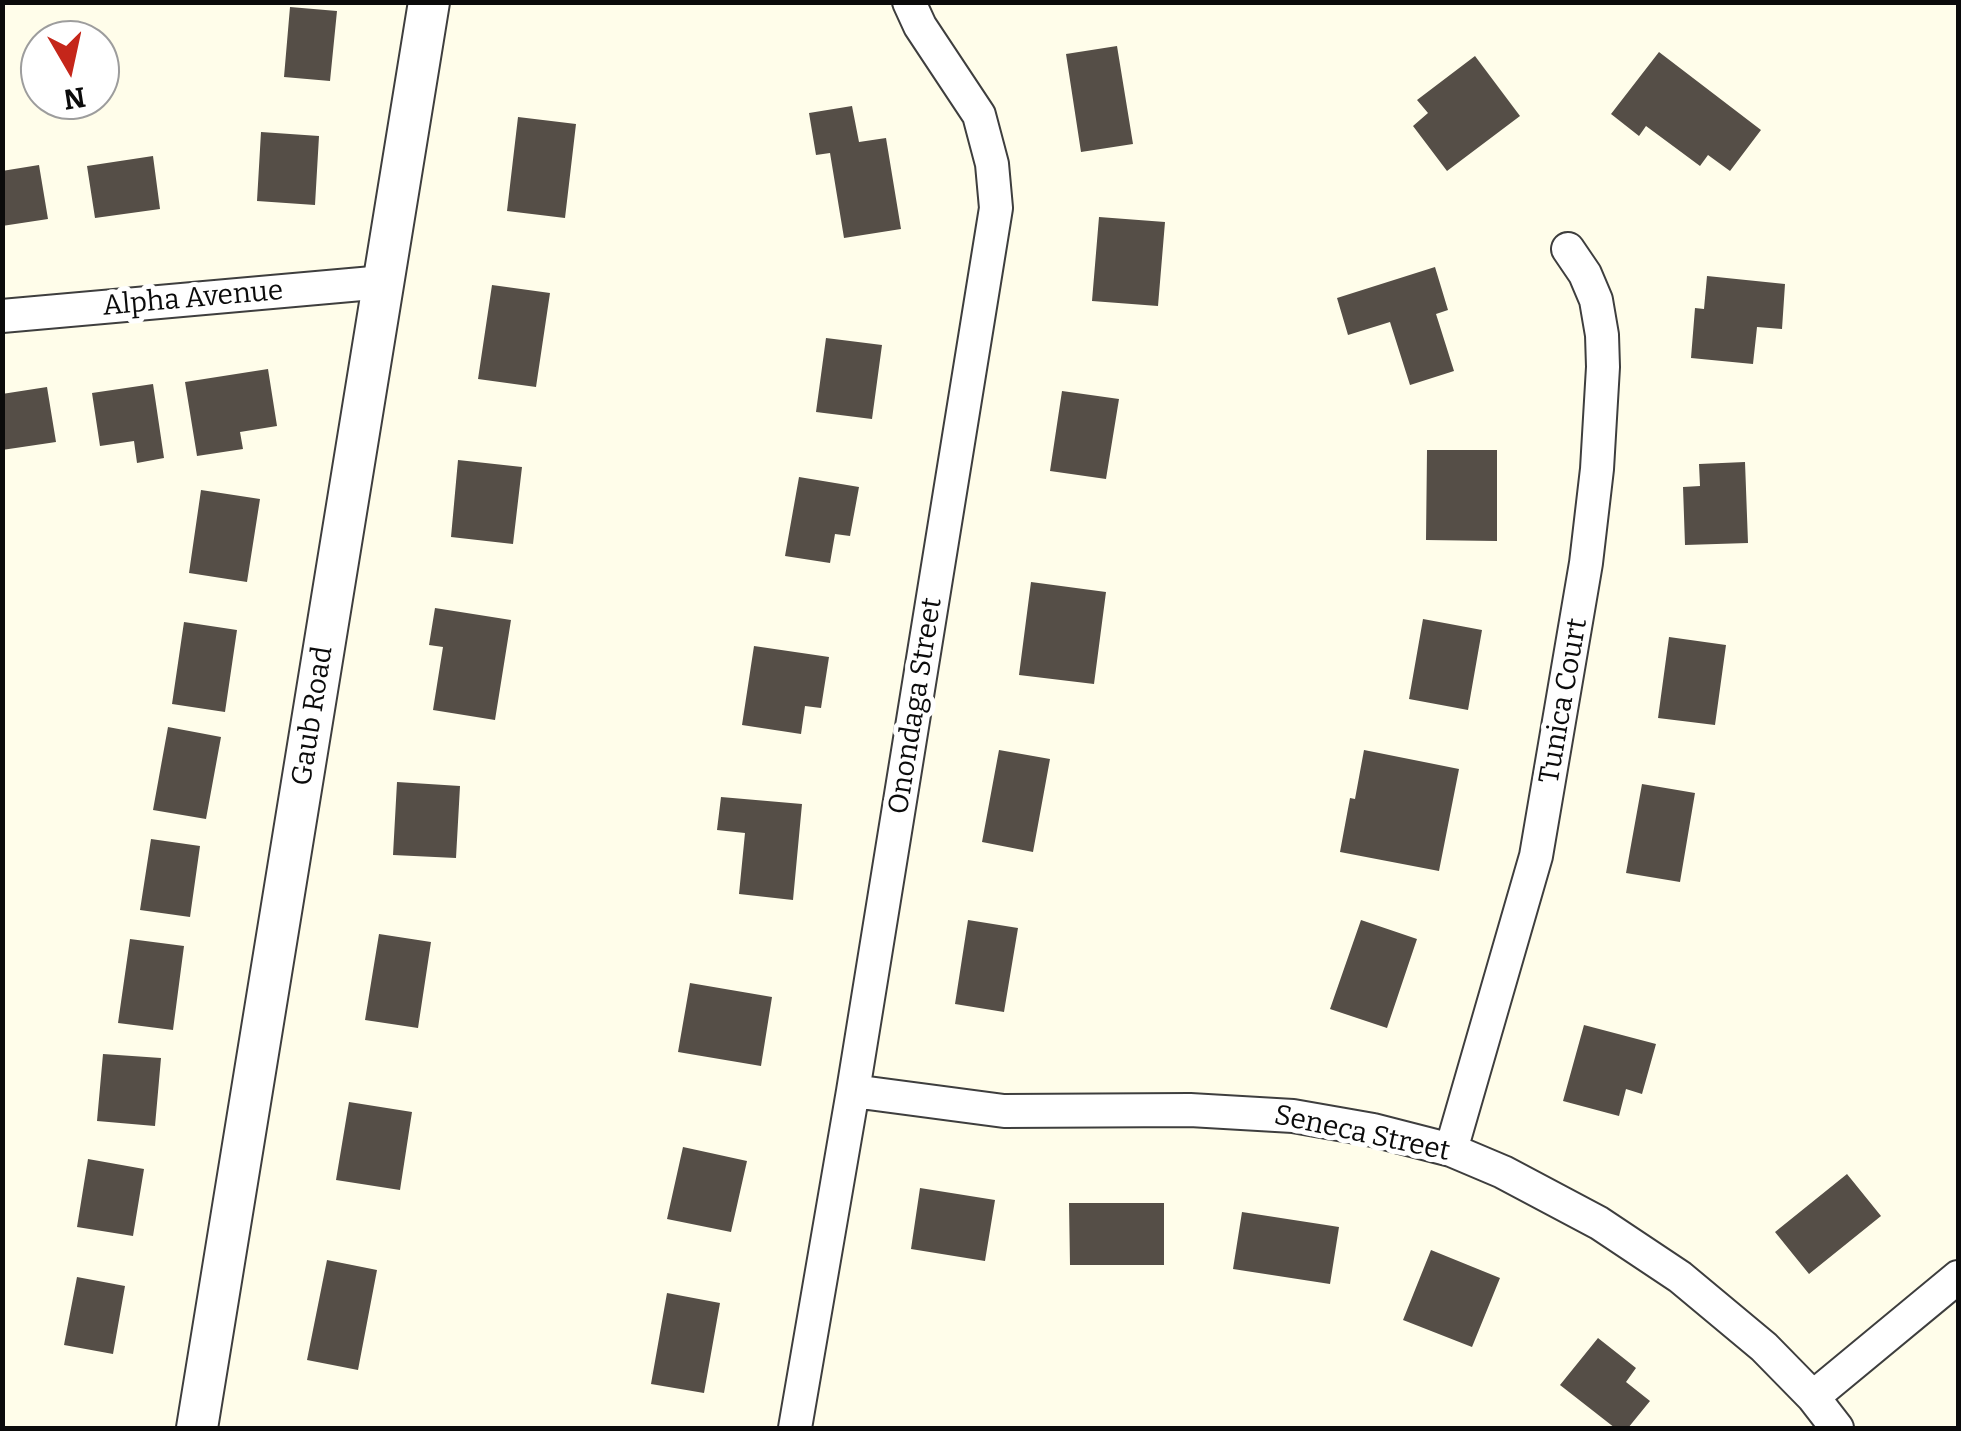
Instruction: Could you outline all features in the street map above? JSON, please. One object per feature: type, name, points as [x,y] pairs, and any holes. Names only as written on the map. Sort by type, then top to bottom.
[{"type":"street","name":"Gaub Road","points":[[197,1428],[429,2]]},
{"type":"street","name":"Onondaga Street","points":[[796,1428],[996,208],[992,164],[979,116],[920,26],[910,2]]},
{"type":"street","name":"Tunica Court","points":[[1451,1150],[1536,856],[1586,564],[1597,469],[1602,335],[1596,300],[1568,249]]},
{"type":"street","name":"Alpha Avenue","points":[[2,316],[384,282]]},
{"type":"street","name":"Seneca Street","points":[[853,1092],[1004,1111],[1190,1110],[1293,1116],[1373,1130],[1451,1150],[1553,1198],[1666,1267],[1764,1347],[1838,1428]]},
{"type":"street","points":[[1813,1397],[1958,1277]]},
{"type":"building","points":[[290,7],[337,11],[330,81],[284,77]]},
{"type":"building","points":[[1117,46],[1133,144],[1081,152],[1066,54]]},
{"type":"building","points":[[1659,52],[1761,130],[1730,171],[1708,155],[1700,166],[1646,126],[1639,136],[1611,114]]},
{"type":"building","points":[[1475,56],[1520,116],[1447,171],[1413,126],[1428,113],[1417,100]]},
{"type":"building","points":[[852,106],[859,142],[886,138],[901,229],[844,238],[830,153],[816,155],[809,113]]},
{"type":"building","points":[[518,117],[576,124],[565,218],[507,211]]},
{"type":"building","points":[[261,132],[319,136],[315,205],[257,201]]},
{"type":"building","points":[[153,156],[160,209],[95,218],[87,166]]},
{"type":"building","points":[[39,165],[48,219],[2,226],[2,171]]},
{"type":"building","points":[[1099,217],[1165,222],[1158,306],[1092,301]]},
{"type":"building","points":[[1435,267],[1448,310],[1436,314],[1454,371],[1410,385],[1390,322],[1348,335],[1337,298]]},
{"type":"building","points":[[1707,276],[1785,284],[1782,329],[1757,327],[1753,364],[1691,358],[1695,308],[1704,309]]},
{"type":"building","points":[[492,285],[550,293],[536,387],[478,379]]},
{"type":"building","points":[[826,338],[882,345],[872,419],[816,412]]},
{"type":"building","points":[[268,369],[277,426],[240,432],[243,449],[197,456],[185,382]]},
{"type":"building","points":[[153,384],[164,458],[137,463],[134,441],[100,446],[92,393]]},
{"type":"building","points":[[47,387],[56,442],[2,450],[2,394]]},
{"type":"building","points":[[1062,391],[1119,399],[1106,479],[1050,471]]},
{"type":"building","points":[[1427,450],[1497,450],[1497,541],[1426,540]]},
{"type":"building","points":[[458,460],[522,467],[513,544],[451,537]]},
{"type":"building","points":[[1745,462],[1748,543],[1685,545],[1683,487],[1700,486],[1699,464]]},
{"type":"building","points":[[799,477],[859,487],[850,536],[835,534],[830,563],[785,556]]},
{"type":"building","points":[[201,490],[260,499],[247,582],[189,573]]},
{"type":"building","points":[[1031,582],[1106,592],[1094,684],[1019,675]]},
{"type":"building","points":[[435,608],[511,620],[495,720],[433,710],[443,647],[429,645]]},
{"type":"building","points":[[1423,619],[1482,630],[1468,710],[1409,699]]},
{"type":"building","points":[[184,622],[237,630],[225,712],[172,704]]},
{"type":"building","points":[[1669,637],[1726,645],[1715,725],[1658,718]]},
{"type":"building","points":[[754,646],[829,657],[821,708],[805,706],[801,734],[742,725]]},
{"type":"building","points":[[168,727],[221,737],[206,819],[153,810]]},
{"type":"building","points":[[999,750],[1050,759],[1033,852],[982,842]]},
{"type":"building","points":[[1364,750],[1459,769],[1439,871],[1340,852]]},
{"type":"building","points":[[397,782],[460,786],[456,858],[393,855]]},
{"type":"building","points":[[1642,784],[1695,793],[1680,882],[1626,873]]},
{"type":"building","points":[[721,797],[802,804],[793,900],[739,894],[745,833],[717,830]]},
{"type":"building","points":[[151,839],[200,846],[190,917],[140,910]]},
{"type":"building","points":[[968,920],[1018,928],[1004,1012],[955,1004]]},
{"type":"building","points":[[1361,920],[1417,939],[1387,1028],[1330,1009]]},
{"type":"building","points":[[379,934],[431,942],[418,1028],[365,1020]]},
{"type":"building","points":[[130,939],[184,946],[173,1030],[118,1023]]},
{"type":"building","points":[[690,983],[772,997],[761,1066],[678,1052]]},
{"type":"building","points":[[1584,1025],[1656,1044],[1642,1094],[1626,1089],[1619,1116],[1563,1101]]},
{"type":"building","points":[[103,1054],[161,1058],[155,1126],[97,1121]]},
{"type":"building","points":[[349,1102],[412,1112],[400,1190],[336,1180]]},
{"type":"building","points":[[683,1147],[747,1161],[731,1232],[667,1219]]},
{"type":"building","points":[[88,1159],[144,1169],[133,1236],[77,1227]]},
{"type":"building","points":[[1847,1174],[1881,1216],[1809,1274],[1775,1232]]},
{"type":"building","points":[[920,1188],[995,1200],[985,1261],[911,1249]]},
{"type":"building","points":[[1069,1203],[1164,1203],[1164,1265],[1070,1265]]},
{"type":"building","points":[[1242,1212],[1339,1227],[1330,1284],[1233,1269]]},
{"type":"building","points":[[1431,1250],[1500,1278],[1472,1347],[1403,1320]]},
{"type":"building","points":[[327,1260],[377,1270],[358,1370],[307,1360]]},
{"type":"building","points":[[77,1277],[125,1286],[113,1354],[64,1345]]},
{"type":"building","points":[[667,1293],[720,1303],[704,1393],[651,1384]]},
{"type":"building","points":[[1598,1338],[1636,1368],[1626,1382],[1650,1401],[1628,1428],[1615,1428],[1560,1385]]}]
